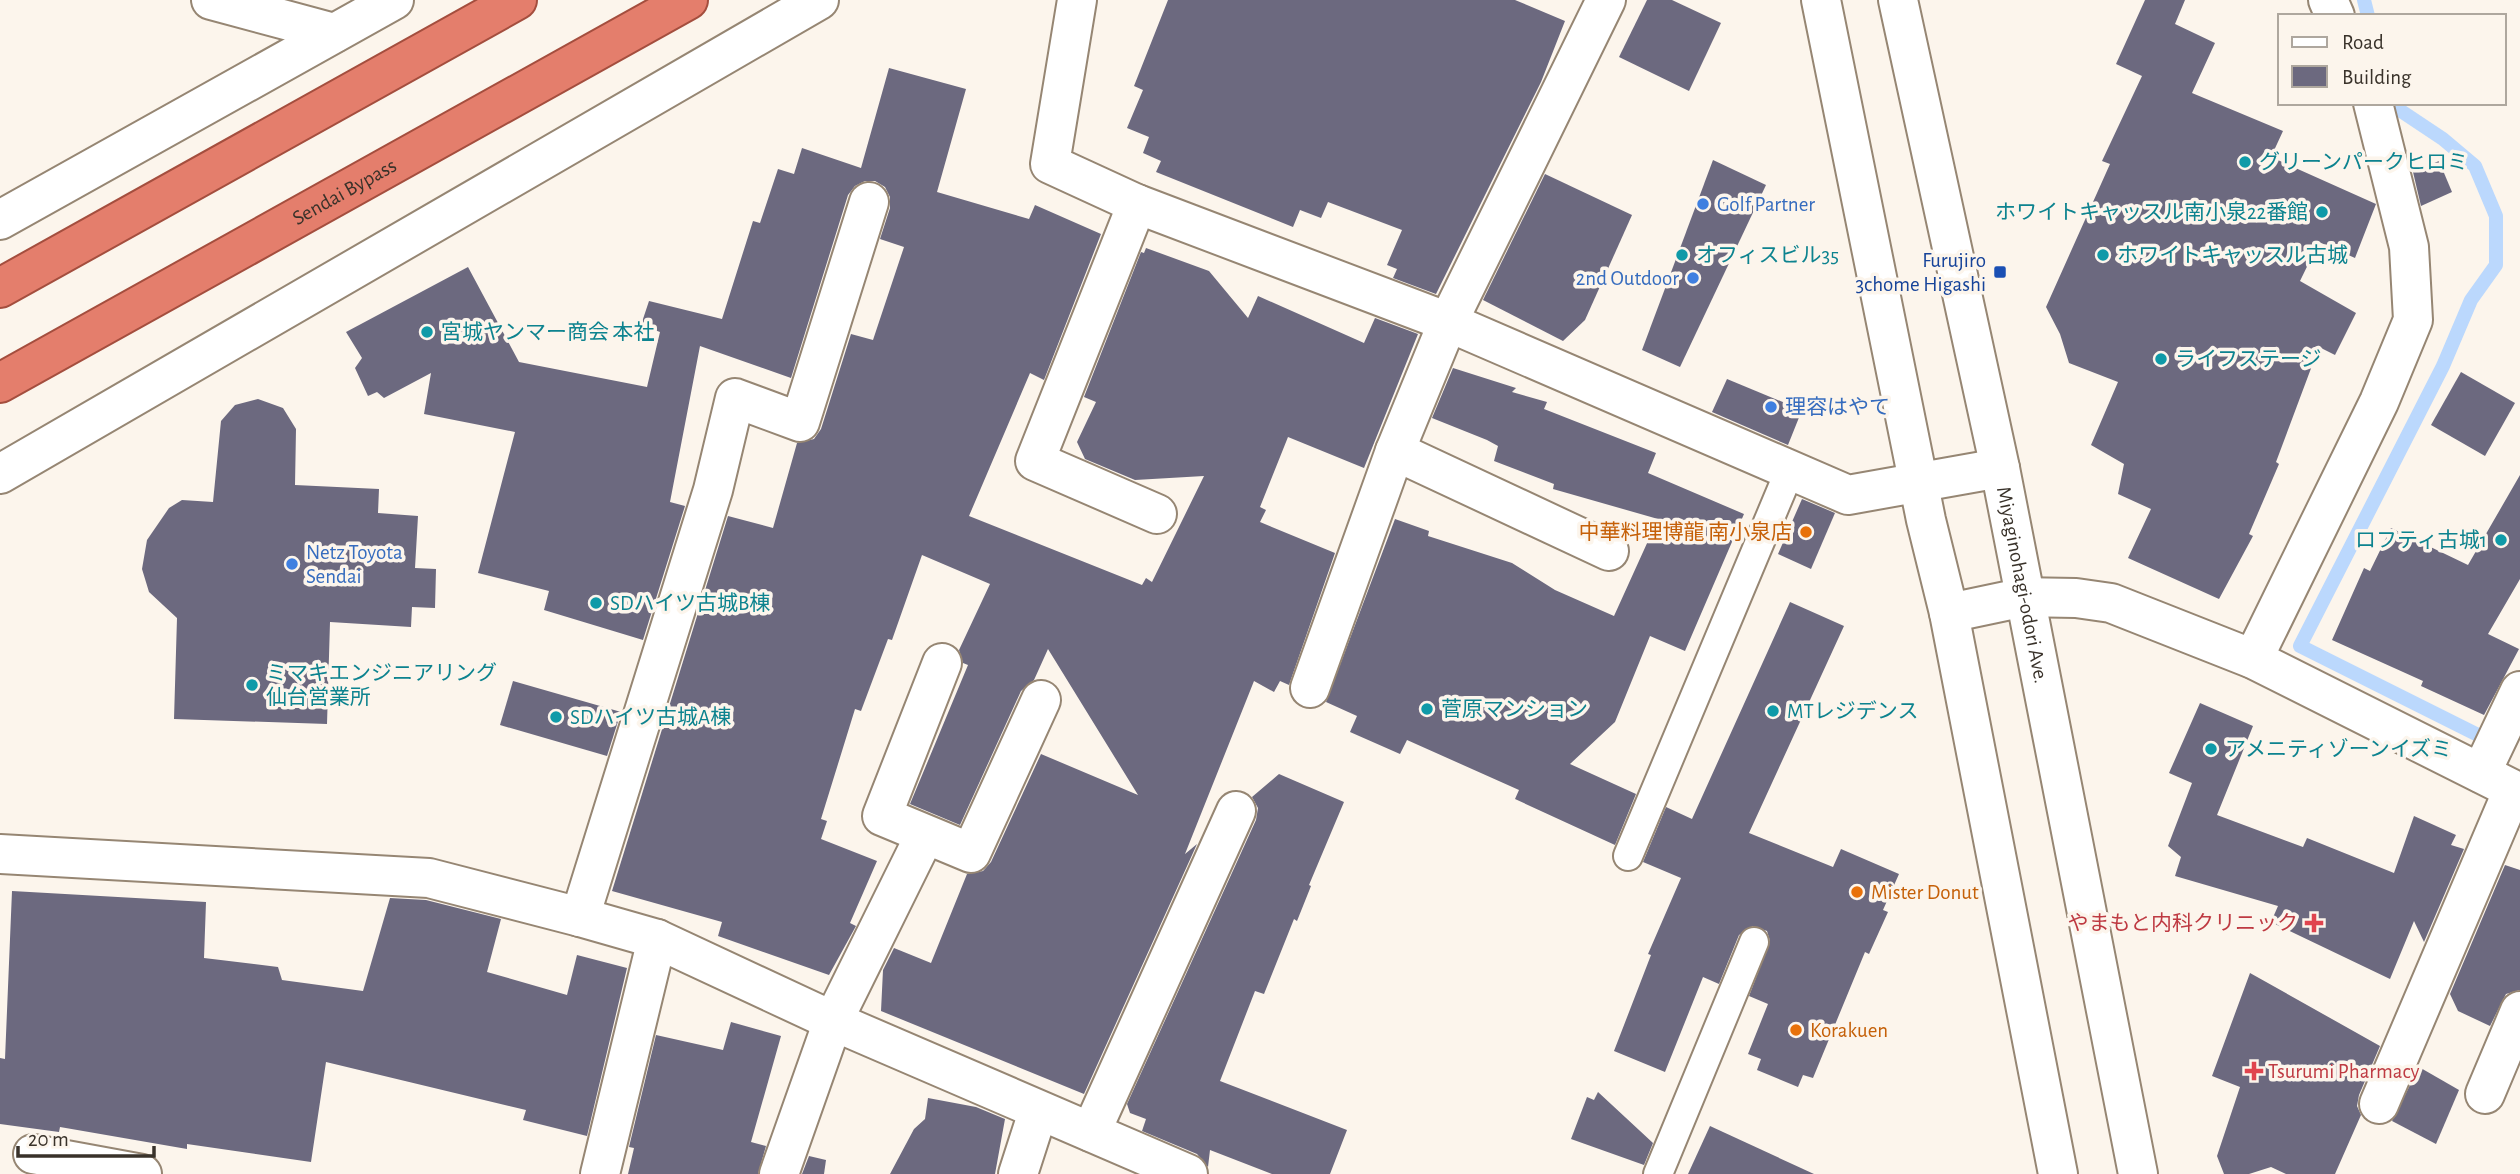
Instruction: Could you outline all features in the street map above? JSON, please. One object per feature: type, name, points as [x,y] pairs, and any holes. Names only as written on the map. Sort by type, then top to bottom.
[{"type":"highway","points":[[0,288],[517,0]]},
{"type":"highway","name":"Sendai Bypass","points":[[0,383],[688,0]]},
{"type":"street","points":[[211,0],[334,33]]},
{"type":"street","points":[[0,220],[394,0]]},
{"type":"street","points":[[0,474],[819,0]]},
{"type":"street","points":[[1077,0],[1050,164],[1137,204],[1448,322],[1848,495],[1919,485],[2000,468]]},
{"type":"street","points":[[1310,688],[1395,451],[1448,322],[1606,0]]},
{"type":"street","points":[[1821,0],[1919,485],[1949,613],[2058,1174]]},
{"type":"street","name":"Miyaginohagi-odori Ave.","points":[[1898,0],[2000,468],[2138,1174]]},
{"type":"street","points":[[2253,659],[2379,402],[2413,320],[2409,247],[2374,105]]},
{"type":"street","points":[[580,918],[713,489],[735,398],[800,422],[870,202]]},
{"type":"street","points":[[1137,204],[1035,461],[1157,514]]},
{"type":"street","points":[[1395,451],[1609,551]]},
{"type":"street","points":[[1949,613],[2025,597],[2076,598],[2111,603],[2253,659],[2505,785]]},
{"type":"street","points":[[942,663],[882,816],[971,853],[1041,700]]},
{"type":"street","points":[[2379,1104],[2505,785],[2520,691]]},
{"type":"street","points":[[1091,1132],[1236,811]]},
{"type":"street","points":[[779,1174],[833,1021],[925,835]]},
{"type":"street","points":[[0,854],[429,878],[580,918],[657,939],[833,1021],[1188,1174]]},
{"type":"street","points":[[600,1174],[657,939]]},
{"type":"street","points":[[2485,1094],[2520,1011]]},
{"type":"street","points":[[1018,1174],[1038,1111]]},
{"type":"street","points":[[33,1154],[142,1174]]},
{"type":"lane","points":[[1628,856],[1790,470]]},
{"type":"lane","points":[[1658,1174],[1754,942]]},
{"type":"building","points":[[1168,0],[1515,0],[1565,21],[1541,82],[1436,294],[1393,278],[1397,269],[1387,265],[1402,230],[1328,202],[1321,218],[1300,210],[1293,227],[1156,172],[1161,161],[1143,153],[1149,137],[1127,128],[1143,90],[1134,86]]},
{"type":"building","points":[[1647,0],[1672,0],[1721,23],[1689,91],[1619,57]]},
{"type":"building","points":[[2145,0],[2185,0],[2175,24],[2215,43],[2192,93],[2283,131],[2271,157],[2376,204],[2355,258],[2319,242],[2300,281],[2356,313],[2335,355],[2319,347],[2276,462],[2279,464],[2249,534],[2253,536],[2219,599],[2128,558],[2151,509],[2118,494],[2124,464],[2091,445],[2118,382],[2069,363],[2060,334],[2046,307],[2110,164],[2102,161],[2142,76],[2116,64]]},
{"type":"building","points":[[889,68],[966,89],[937,192],[1029,219],[1035,205],[1101,234],[1044,380],[1030,373],[969,516],[1142,585],[1146,578],[1152,582],[1204,476],[1135,480],[1085,459],[1077,442],[1096,402],[1084,397],[1141,252],[1144,253],[1146,248],[1209,271],[1248,318],[1258,296],[1364,343],[1375,318],[1418,334],[1364,468],[1288,437],[1260,507],[1266,510],[1260,522],[1335,553],[1289,685],[1280,681],[1274,692],[1254,681],[1185,854],[1197,844],[1084,1094],[881,1011],[883,970],[894,948],[931,963],[967,874],[983,871],[991,862],[1041,754],[1138,795],[1048,649],[1034,680],[1021,691],[960,825],[910,804],[968,665],[963,663],[959,650],[990,584],[922,555],[892,640],[888,639],[861,711],[855,709],[821,819],[827,821],[821,839],[877,861],[850,923],[856,926],[829,975],[718,936],[722,922],[612,891],[728,516],[773,528],[797,443],[814,439],[821,429],[851,334],[873,340],[904,247],[880,239],[890,208],[890,197],[885,187],[875,181],[865,181],[855,186],[848,195],[791,378],[700,346],[670,502],[685,506],[643,640],[544,610],[549,591],[478,573],[515,432],[424,414],[431,373],[384,398],[377,392],[368,396],[355,368],[362,358],[346,332],[468,267],[519,362],[647,387],[660,332],[641,325],[649,301],[722,319],[753,221],[760,223],[778,169],[794,174],[802,148],[861,168]]},
{"type":"building","points":[[1713,160],[1766,185],[1680,367],[1642,350]]},
{"type":"building","points":[[2439,161],[2452,192],[2421,206],[2413,172]]},
{"type":"building","points":[[1545,174],[1632,215],[1585,320],[1563,341],[1483,300]]},
{"type":"building","points":[[1453,368],[1516,388],[1512,392],[1547,402],[1544,409],[1656,453],[1648,473],[1744,514],[1685,651],[1650,636],[1615,722],[1570,764],[1636,794],[1615,845],[1515,799],[1519,790],[1407,740],[1400,754],[1350,732],[1357,716],[1326,702],[1395,519],[1429,531],[1428,536],[1512,563],[1555,590],[1614,616],[1658,519],[1553,489],[1554,484],[1494,461],[1498,446],[1432,418]]},
{"type":"building","points":[[2461,372],[2515,403],[2485,456],[2431,425]]},
{"type":"building","points":[[1727,379],[1802,410],[1788,445],[1712,412]]},
{"type":"building","points":[[258,399],[283,408],[296,429],[295,485],[379,489],[378,513],[418,516],[415,568],[436,569],[435,608],[412,607],[411,627],[330,622],[327,724],[174,719],[177,618],[149,592],[142,569],[147,540],[169,508],[182,500],[213,502],[221,421],[235,405]]},
{"type":"building","points":[[2520,475],[2520,579],[2488,634],[2519,649],[2484,715],[2421,686],[2423,681],[2332,640],[2364,568],[2370,571],[2391,528],[2468,565]]},
{"type":"building","points":[[1802,499],[1835,513],[1811,569],[1778,554]]},
{"type":"building","points":[[1790,602],[1844,626],[1749,833],[1833,867],[1841,849],[1899,874],[1883,910],[1888,912],[1869,954],[1865,952],[1813,1078],[1803,1075],[1798,1087],[1757,1070],[1761,1059],[1748,1054],[1768,1004],[1749,996],[1770,941],[1767,931],[1753,926],[1739,935],[1719,984],[1703,977],[1665,1072],[1614,1051],[1651,955],[1648,954],[1681,878],[1643,862],[1666,807],[1692,819]]},
{"type":"building","name":"SDハイツ古城A棟","points":[[513,681],[621,712],[607,756],[500,725]]},
{"type":"building","points":[[2200,703],[2253,726],[2217,815],[2303,847],[2307,838],[2394,873],[2414,816],[2456,835],[2451,845],[2464,849],[2424,942],[2414,921],[2390,979],[2271,922],[2278,906],[2175,876],[2181,857],[2168,846],[2192,783],[2169,773]]},
{"type":"building","points":[[1279,774],[1344,802],[1297,921],[1294,919],[1264,994],[1255,991],[1220,1081],[1347,1130],[1330,1174],[1272,1174],[1210,1150],[1208,1167],[1197,1154],[1142,1131],[1146,1119],[1130,1113],[1127,1104],[1256,820],[1258,808],[1252,797]]},
{"type":"building","points":[[2505,865],[2520,870],[2520,990],[2506,994],[2490,1026],[2458,1011],[2450,994]]},
{"type":"building","points":[[12,891],[206,902],[204,958],[278,967],[282,980],[363,991],[390,898],[426,900],[501,919],[487,972],[567,995],[577,955],[627,968],[587,1136],[523,1120],[526,1110],[326,1062],[311,1162],[187,1144],[187,1149],[60,1127],[59,1132],[0,1124],[0,1058],[5,1059]]},
{"type":"building","points":[[2250,973],[2380,1046],[2359,1095],[2357,1106],[2361,1115],[2335,1174],[2286,1174],[2271,1167],[2249,1174],[2224,1174],[2217,1156],[2240,1087],[2212,1076]]},
{"type":"building","points":[[731,1022],[781,1036],[751,1142],[766,1146],[758,1174],[628,1174],[634,1148],[629,1147],[656,1035],[723,1050]]},
{"type":"building","points":[[2419,1067],[2459,1090],[2436,1144],[2392,1121]]},
{"type":"building","points":[[1598,1092],[1653,1143],[1644,1165],[1571,1139],[1587,1097],[1594,1100]]},
{"type":"building","points":[[928,1098],[976,1107],[1005,1119],[995,1174],[890,1174],[914,1129],[925,1119]]},
{"type":"building","points":[[1710,1126],[1814,1174],[1688,1174]]},
{"type":"building","points":[[809,1156],[826,1160],[824,1174],[802,1174]]},
{"type":"waterway","points":[[2364,0],[2368,14]]},
{"type":"waterway","points":[[2392,105],[2443,139],[2475,166],[2496,216],[2496,265],[2471,300],[2443,366],[2300,646],[2484,738]]},
{"type":"place","name":"グリーンパークヒロミ","points":[[2245,162]]},
{"type":"place","name":"Golf Partner","points":[[1703,204]]},
{"type":"place","name":"ホワイトキャッスル南小泉22番館","points":[[2322,212]]},
{"type":"place","name":"オフィスビル35","points":[[1682,255]]},
{"type":"place","name":"ホワイトキャッスル古城","points":[[2103,255]]},
{"type":"place","name":"Furujiro 3chome Higashi","points":[[2000,272]]},
{"type":"place","name":"2nd Outdoor","points":[[1693,278]]},
{"type":"place","name":"宮城ヤンマー商会 本社","points":[[427,332]]},
{"type":"place","name":"ライフステージ","points":[[2161,359]]},
{"type":"place","name":"理容はやて","points":[[1771,407]]},
{"type":"place","name":"中華料理博龍 南小泉店","points":[[1806,532]]},
{"type":"place","name":"ロフティ古城1","points":[[2501,540]]},
{"type":"place","name":"Netz Toyota Sendai","points":[[292,564]]},
{"type":"place","name":"SDハイツ古城B棟","points":[[596,603]]},
{"type":"place","name":"ミマキエンジニアリング 仙台営業所","points":[[252,685]]},
{"type":"place","name":"菅原マンション","points":[[1427,709]]},
{"type":"place","name":"MTレジデンス","points":[[1773,711]]},
{"type":"place","name":"SDハイツ古城A棟","points":[[556,717]]},
{"type":"place","name":"アメニティゾーンイズミ","points":[[2211,749]]},
{"type":"place","name":"Mister Donut","points":[[1857,892]]},
{"type":"place","name":"やまもと内科クリニック","points":[[2314,923]]},
{"type":"place","name":"Korakuen","points":[[1796,1030]]},
{"type":"place","name":"Tsurumi Pharmacy","points":[[2254,1071]]}]
